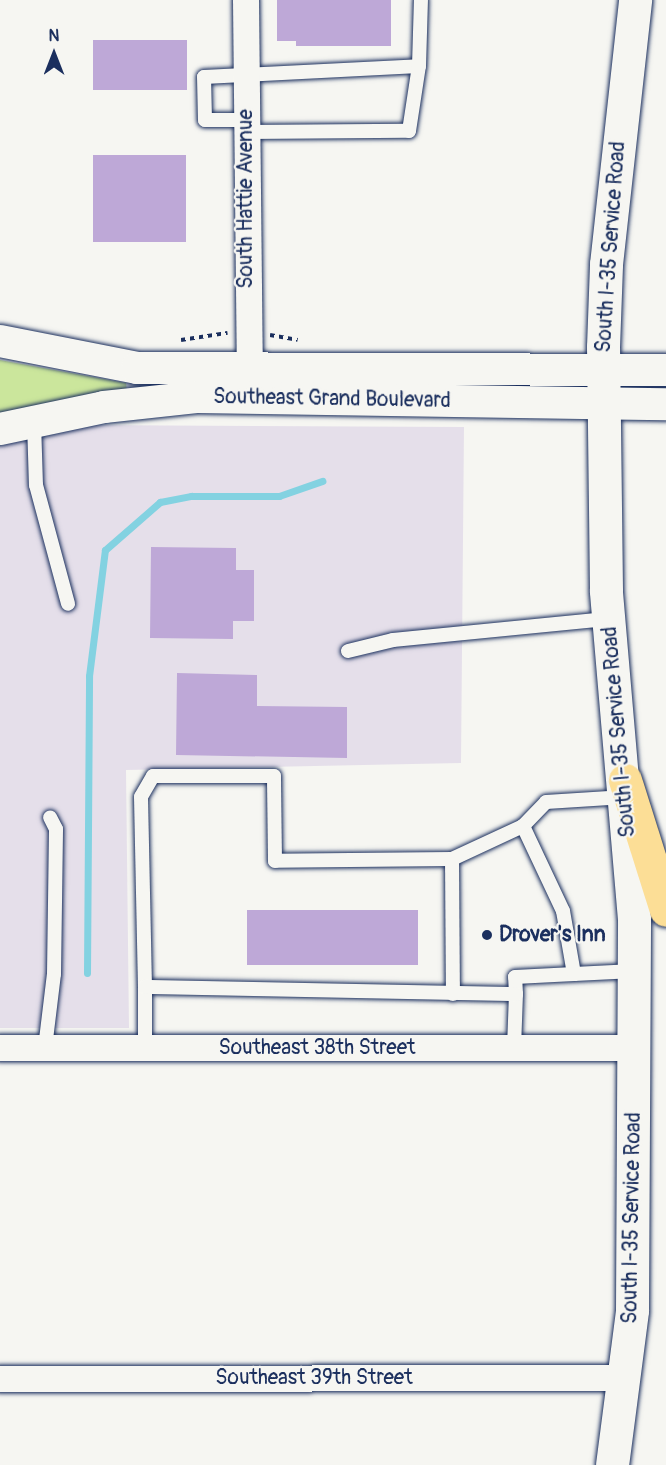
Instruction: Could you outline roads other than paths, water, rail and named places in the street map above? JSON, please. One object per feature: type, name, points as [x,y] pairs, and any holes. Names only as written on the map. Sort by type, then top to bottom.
[{"type":"highway","points":[[625,788],[666,910]]},
{"type":"main road","name":"South I-35 Service Road","points":[[612,1465],[627,1378],[634,1048],[625,788],[609,619],[603,369],[606,264],[629,1]]},
{"type":"street","name":"South Hattie Avenue","points":[[246,0],[250,384]]},
{"type":"street","name":"Southeast Grand Boulevard","points":[[0,341],[137,368],[250,384],[603,406],[661,404]]},
{"type":"street","name":"Southeast Grand Boulevard","points":[[0,429],[104,407],[250,384],[603,369],[661,370]]},
{"type":"street","name":"Southeast 38th Street","points":[[0,1048],[634,1048]]},
{"type":"street","name":"Southeast 39th Street","points":[[0,1379],[627,1378]]},
{"type":"lane","points":[[419,66],[204,77],[205,120],[246,126],[409,130],[419,66],[421,0]]},
{"type":"lane","points":[[34,422],[36,485],[68,604]]},
{"type":"lane","points":[[348,651],[393,640],[609,619]]},
{"type":"lane","points":[[145,1048],[141,797],[153,776],[274,776],[275,861],[452,859],[523,826],[546,802],[625,788]]},
{"type":"lane","points":[[45,1048],[54,974],[56,829],[50,817]]},
{"type":"lane","points":[[523,826],[563,911],[574,974]]},
{"type":"lane","points":[[452,859],[453,994]]},
{"type":"lane","points":[[514,1048],[515,977],[633,971]]},
{"type":"lane","points":[[145,987],[516,994]]},
{"type":"waterway","points":[[87,973],[89,676],[105,550],[160,502],[191,496],[279,496],[322,481]]},
{"type":"place","name":"Drover's Inn","points":[[487,935]]}]
